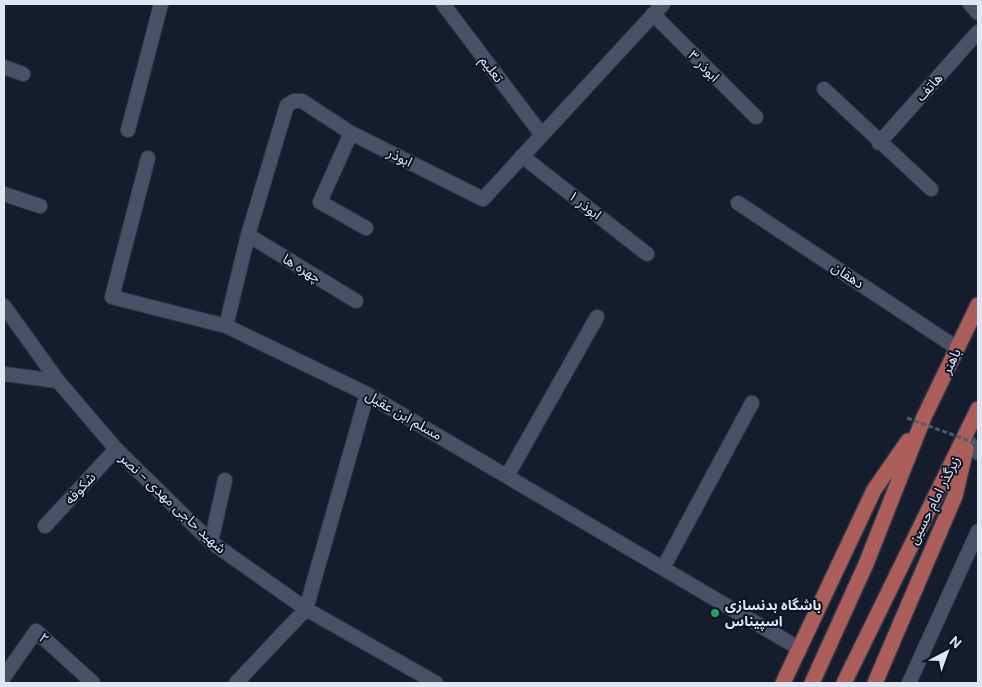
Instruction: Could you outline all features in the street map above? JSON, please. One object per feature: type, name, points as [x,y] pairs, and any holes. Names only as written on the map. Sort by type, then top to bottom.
[{"type":"main road","name":"باهنر","points":[[924,417],[978,305]]},
{"type":"main road","points":[[875,683],[975,446],[976,415]]},
{"type":"main road","name":"زیرگذر امام حسین","points":[[844,683],[894,578],[976,415]]},
{"type":"main road","points":[[812,683],[866,564],[924,417]]},
{"type":"main road","points":[[783,683],[874,490],[924,417]]},
{"type":"street","points":[[128,130],[160,4]]},
{"type":"street","name":"تعلیم","points":[[443,4],[542,135]]},
{"type":"street","name":"ابوذر","points":[[226,326],[248,235],[287,105],[294,101],[302,101],[351,133],[483,199],[662,4]]},
{"type":"street","points":[[970,4],[978,13]]},
{"type":"street","name":"ابوذر ۳","points":[[653,14],[756,117]]},
{"type":"street","name":"هاتف","points":[[879,142],[978,32]]},
{"type":"street","points":[[4,67],[23,74]]},
{"type":"street","points":[[824,89],[931,189]]},
{"type":"street","points":[[351,133],[320,202],[366,228]]},
{"type":"street","name":"ابوذر ۱","points":[[522,156],[647,254]]},
{"type":"street","name":"مسلم ابن عقیل","points":[[148,158],[112,297],[226,326],[367,394],[800,649]]},
{"type":"street","points":[[4,194],[40,206]]},
{"type":"street","name":"دهقان","points":[[738,203],[958,348]]},
{"type":"street","name":"چهره ها","points":[[248,235],[356,301]]},
{"type":"street","name":"شهید حاجی مهدی - نصر","points":[[4,306],[58,381],[116,449],[210,542],[306,609],[436,683]]},
{"type":"street","points":[[507,476],[597,317]]},
{"type":"street","points":[[4,374],[58,381]]},
{"type":"street","points":[[236,683],[306,609],[367,394]]},
{"type":"street","points":[[663,568],[752,403]]},
{"type":"street","name":"شکوفه","points":[[45,526],[116,449]]},
{"type":"street","points":[[210,542],[225,480]]},
{"type":"street","points":[[910,683],[978,531]]},
{"type":"street","name":"۲","points":[[4,677],[36,631],[92,683]]},
{"type":"path","points":[[907,418],[975,446]]},
{"type":"place","name":"باشگاه بدنسازی اسپیناس","points":[[715,613]]}]
